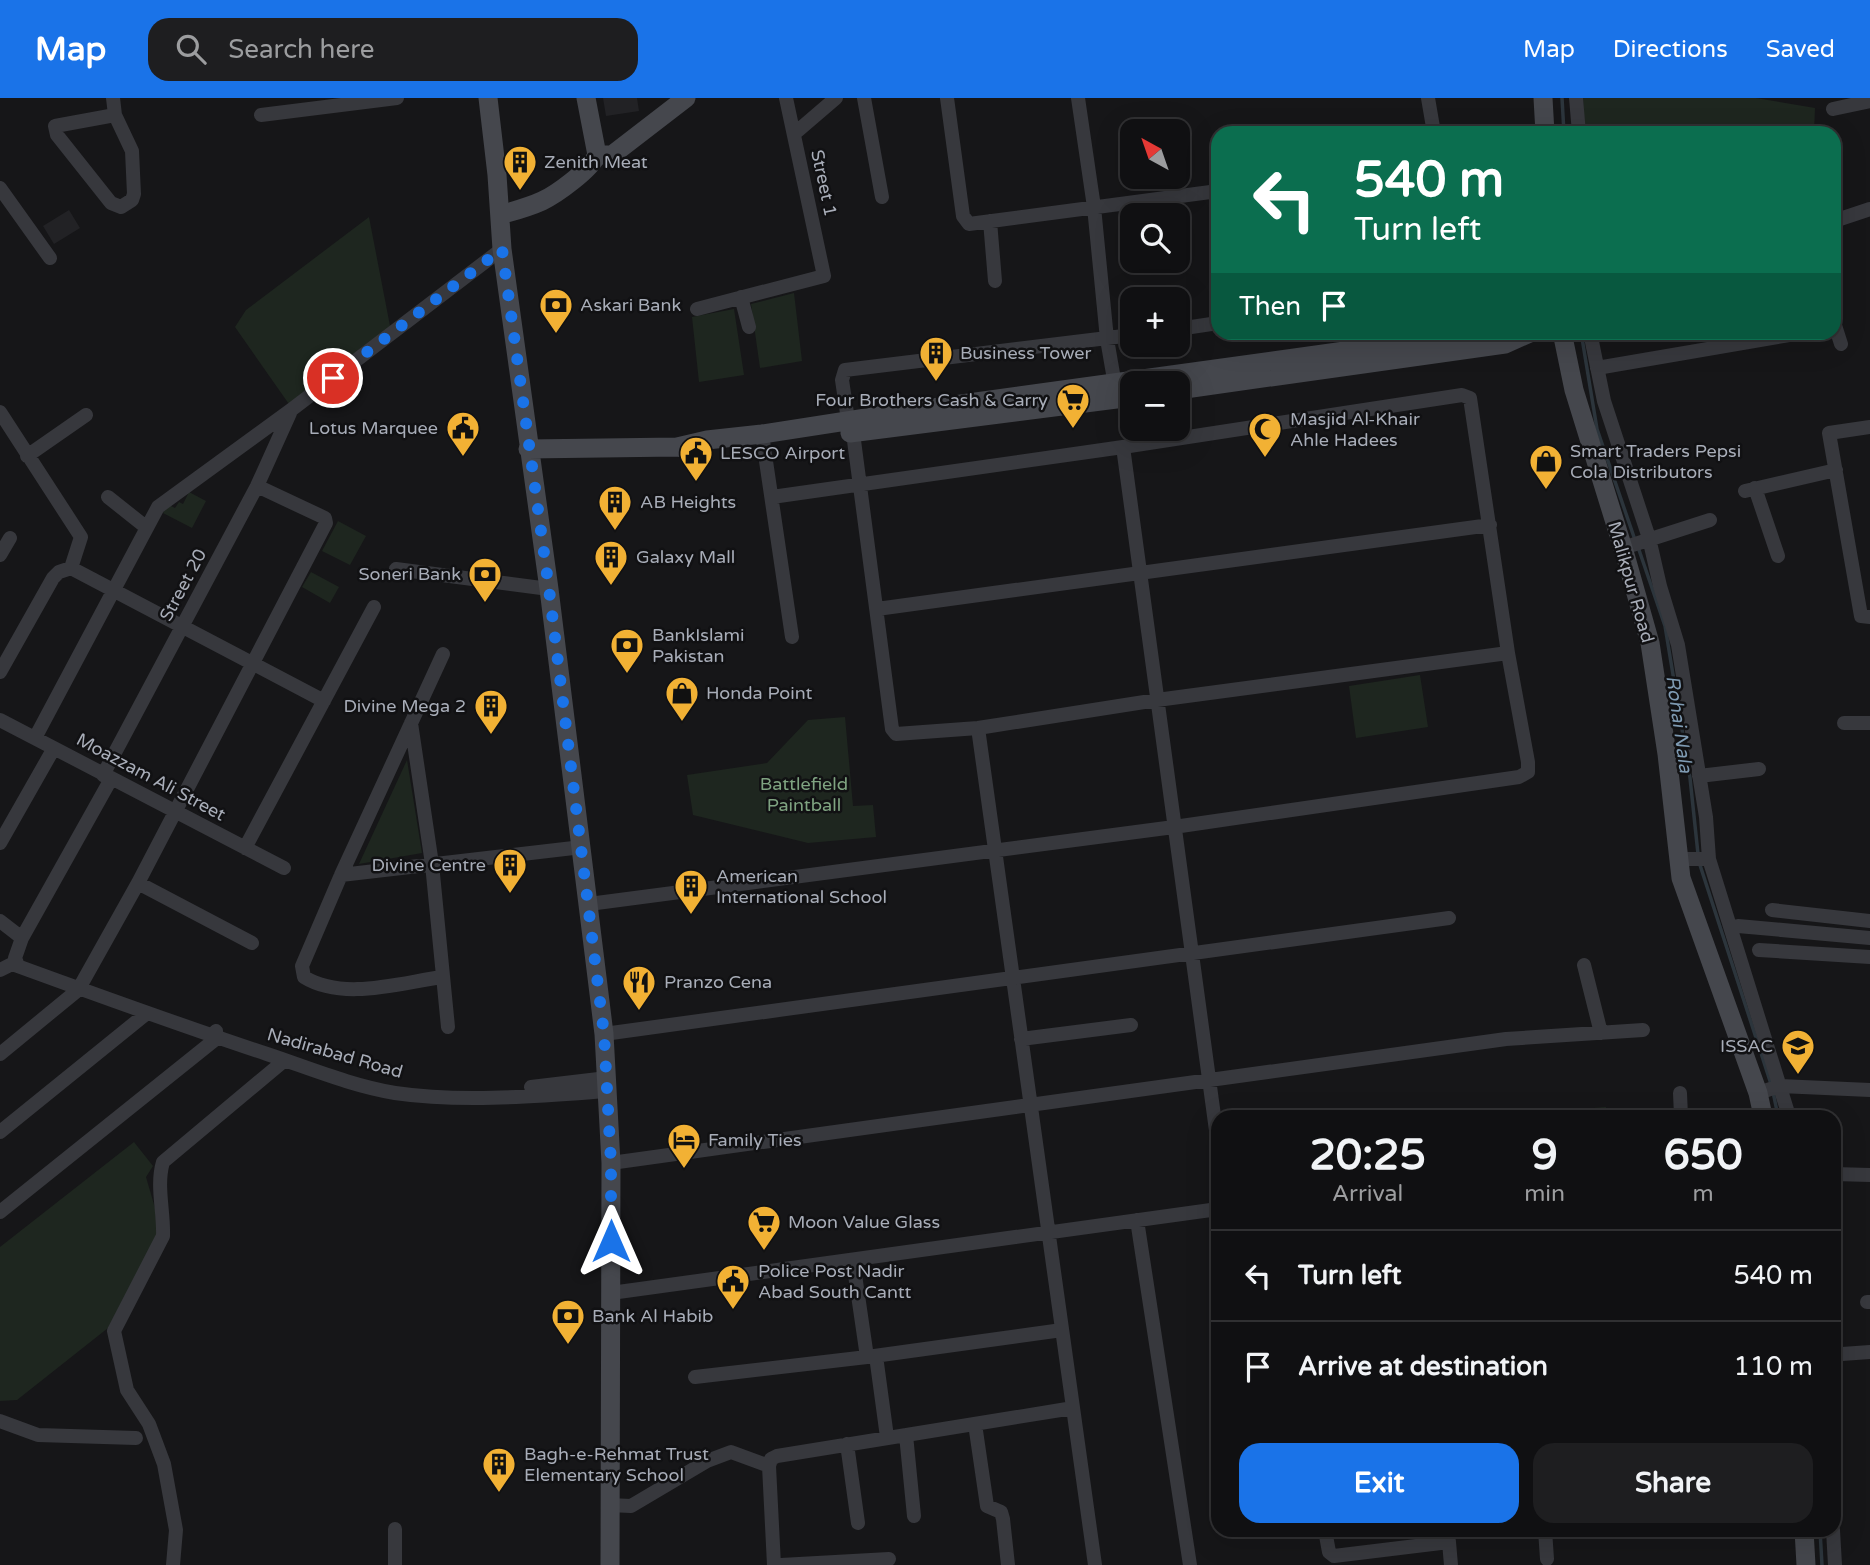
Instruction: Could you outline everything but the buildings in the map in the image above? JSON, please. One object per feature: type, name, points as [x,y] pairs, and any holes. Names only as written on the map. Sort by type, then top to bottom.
[{"type":"street","points":[[113,98],[115,115],[132,151],[134,194],[131,200],[121,207],[111,204],[57,135],[55,126],[115,115]]},
{"type":"street","points":[[261,115],[397,98]]},
{"type":"street","points":[[488,98],[502,249],[549,589],[604,1034],[611,1163],[610,1565]]},
{"type":"street","points":[[500,215],[543,200],[590,166],[597,155],[586,98]]},
{"type":"street","name":"Street 1","points":[[741,298],[824,276],[786,98]]},
{"type":"street","points":[[794,134],[836,98]]},
{"type":"street","points":[[864,98],[882,197]]},
{"type":"street","points":[[947,98],[963,216],[969,224],[1211,192]]},
{"type":"street","points":[[1078,98],[1094,207],[1107,339],[1120,386]]},
{"type":"street","points":[[1428,98],[1433,126]]},
{"type":"street","points":[[1544,98],[1545,126]]},
{"type":"street","points":[[1576,98],[1578,126]]},
{"type":"street","points":[[597,155],[612,155],[682,99]]},
{"type":"street","points":[[1833,109],[1870,102]]},
{"type":"street","points":[[0,188],[50,258]]},
{"type":"street","points":[[1841,219],[1870,209]]},
{"type":"street","points":[[990,221],[995,281]]},
{"type":"street","points":[[35,738],[158,507],[291,410],[502,249]]},
{"type":"street","points":[[696,309],[741,298],[749,327]]},
{"type":"street","points":[[1190,327],[1211,324]]},
{"type":"street","points":[[1120,337],[845,370],[842,380],[860,484],[892,729],[896,734],[978,728],[1157,700],[1508,653]]},
{"type":"street","points":[[1190,381],[1428,340]]},
{"type":"street","points":[[1190,388],[1505,344],[1514,340]]},
{"type":"street","name":"Malikpur Road","points":[[1565,340],[1574,390],[1627,546],[1650,643],[1667,754],[1695,859],[1681,878],[1761,1092],[1762,1110]]},
{"type":"street","points":[[1592,340],[1604,401],[1649,538],[1657,576],[1678,645],[1706,817],[1695,859],[1787,1110]]},
{"type":"street","points":[[1597,368],[1755,340]]},
{"type":"street","points":[[1839,340],[1841,345]]},
{"type":"street","points":[[528,450],[677,447],[709,452],[763,439],[851,426],[1120,393]]},
{"type":"street","points":[[589,904],[1174,827],[1519,777],[1528,772],[1470,398],[1462,395],[772,497]]},
{"type":"street","name":"Street 20","points":[[22,939],[257,486],[291,410]]},
{"type":"street","points":[[0,412],[81,537],[71,568]]},
{"type":"street","points":[[27,456],[86,415]]},
{"type":"street","points":[[1870,427],[1829,433],[1861,616],[1870,617]]},
{"type":"street","points":[[763,439],[792,637]]},
{"type":"street","points":[[1123,447],[1213,1110]]},
{"type":"street","points":[[1778,556],[1750,489],[1836,470]]},
{"type":"street","points":[[0,1054],[80,986],[176,813],[327,520],[257,486]]},
{"type":"street","points":[[108,497],[147,528]]},
{"type":"street","points":[[1627,546],[1710,520]]},
{"type":"street","points":[[877,609],[1490,525]]},
{"type":"street","points":[[0,555],[10,538]]},
{"type":"street","points":[[0,672],[52,578],[71,568],[324,701]]},
{"type":"street","points":[[396,569],[549,589]]},
{"type":"street","points":[[245,848],[374,607]]},
{"type":"street","points":[[442,977],[360,988],[317,985],[304,977],[302,966],[443,654]]},
{"type":"street","name":"Moazzam Ali Street","points":[[0,720],[284,868]]},
{"type":"street","points":[[411,723],[432,864],[448,1027]]},
{"type":"street","points":[[1844,723],[1870,723]]},
{"type":"street","points":[[978,728],[1095,1565]]},
{"type":"street","points":[[0,843],[54,748]]},
{"type":"street","points":[[1699,776],[1759,769]]},
{"type":"street","points":[[341,875],[582,847]]},
{"type":"street","points":[[138,883],[252,943]]},
{"type":"street","points":[[1772,910],[1870,921]]},
{"type":"street","points":[[604,1034],[1449,918]]},
{"type":"street","points":[[0,921],[22,939],[15,958],[18,966]]},
{"type":"street","points":[[1738,926],[1870,938]]},
{"type":"street","points":[[1759,950],[1870,957]]},
{"type":"street","points":[[0,970],[12,964],[18,966]]},
{"type":"street","points":[[1584,965],[1601,1033]]},
{"type":"street","name":"Nadirabad Road","points":[[18,966],[333,1068],[376,1083],[393,1093],[533,1097],[607,1085]]},
{"type":"street","name":"Nadirabad Road","points":[[80,986],[147,1013],[216,1032],[285,1060],[376,1083]]},
{"type":"street","points":[[0,1132],[147,1013]]},
{"type":"street","points":[[1021,1039],[1131,1025]]},
{"type":"street","points":[[611,1163],[1506,1039],[1643,1030]]},
{"type":"street","points":[[1,1207],[216,1032]]},
{"type":"street","points":[[173,1565],[176,1530],[164,1464],[149,1424],[127,1390],[114,1331],[163,1236],[159,1174],[163,1162],[285,1060]]},
{"type":"street","points":[[1761,1092],[1780,1086],[1870,1090]]},
{"type":"street","points":[[1679,1093],[1680,1110]]},
{"type":"street","points":[[1841,1174],[1870,1175]]},
{"type":"street","points":[[611,1293],[1211,1210]]},
{"type":"street","points":[[1137,1220],[1190,1565]]},
{"type":"street","points":[[853,1261],[887,1437]]},
{"type":"street","points":[[695,1377],[1062,1330]]},
{"type":"street","points":[[1842,1354],[1870,1352]]},
{"type":"street","points":[[774,1565],[769,1466],[771,1459],[887,1437],[1073,1408]]},
{"type":"street","points":[[0,1421],[38,1435],[136,1438]]},
{"type":"street","points":[[975,1424],[987,1506],[1001,1512],[1008,1565]]},
{"type":"street","points":[[906,1434],[914,1516]]},
{"type":"street","points":[[847,1444],[858,1523]]},
{"type":"street","points":[[609,1505],[631,1506],[707,1461],[731,1452],[769,1466]]},
{"type":"street","points":[[395,1529],[395,1565]]},
{"type":"street","points":[[1326,1537],[1329,1552],[1334,1556],[1442,1537]]},
{"type":"street","points":[[1448,1537],[1451,1565]]},
{"type":"street","points":[[1545,1537],[1547,1559]]},
{"type":"street","points":[[1804,1537],[1805,1565]]},
{"type":"street","points":[[1833,1537],[1835,1565]]},
{"type":"street","points":[[781,1565],[889,1559]]},
{"type":"shaded area","points":[[603,98],[637,98],[639,111],[606,116]]},
{"type":"shaded area","points":[[69,210],[80,228],[54,244],[43,226]]},
{"type":"green space","points":[[1583,98],[1756,98],[1815,108],[1814,126],[1585,126]]},
{"type":"green space","points":[[369,217],[391,331],[291,407],[235,327],[246,310]]},
{"type":"green space","points":[[794,293],[802,361],[760,368],[751,304]]},
{"type":"green space","points":[[734,309],[744,375],[699,382],[692,317]]},
{"type":"green space","points":[[189,492],[206,501],[192,528],[163,513],[167,504],[175,508],[179,502],[183,504]]},
{"type":"green space","points":[[338,521],[366,536],[350,565],[322,551]]},
{"type":"green space","points":[[311,572],[339,587],[330,603],[302,587]]},
{"type":"green space","points":[[1420,675],[1428,727],[1356,738],[1349,686]]},
{"type":"green space","name":"Battlefield Paintball","points":[[845,717],[853,806],[873,805],[876,837],[808,843],[693,815],[687,775],[767,763],[808,720]]},
{"type":"green space","points":[[407,760],[422,853],[359,864]]},
{"type":"green space","points":[[1606,1107],[1606,1110],[1569,1110]]},
{"type":"green space","points":[[134,1142],[153,1166],[146,1177],[155,1208],[158,1238],[108,1328],[17,1400],[0,1401],[0,1247]]},
{"type":"waterway","name":"Rohai Nala","points":[[1562,98],[1564,126]]},
{"type":"waterway","name":"Rohai Nala","points":[[1582,340],[1597,429],[1635,540]]},
{"type":"waterway","name":"Rohai Nala","points":[[1638,547],[1665,626],[1690,778],[1698,854]]},
{"type":"waterway","name":"Rohai Nala","points":[[1699,862],[1771,1084]]},
{"type":"waterway","name":"Rohai Nala","points":[[1773,1092],[1777,1110]]},
{"type":"waterway","name":"Rohai Nala","points":[[1820,1537],[1822,1565]]},
{"type":"place","name":"Zenith Meat","points":[[520,192]]},
{"type":"place","name":"Askari Bank","points":[[556,335]]},
{"type":"place","name":"Business Tower","points":[[936,383]]},
{"type":"place","name":"Four Brothers Cash & Carry","points":[[1073,430]]},
{"type":"place","name":"Lotus Marquee","points":[[463,458]]},
{"type":"place","name":"Masjid Al-Khair Ahle Hadees","points":[[1265,459]]},
{"type":"place","name":"LESCO Airport","points":[[696,483]]},
{"type":"place","name":"Smart Traders Pepsi Cola Distributors","points":[[1546,491]]},
{"type":"place","name":"AB Heights","points":[[615,532]]},
{"type":"place","name":"Galaxy Mall","points":[[611,587]]},
{"type":"place","name":"Soneri Bank","points":[[485,604]]},
{"type":"place","name":"BankIslami Pakistan","points":[[627,675]]},
{"type":"place","name":"Honda Point","points":[[682,723]]},
{"type":"place","name":"Divine Mega 2","points":[[491,736]]},
{"type":"place","name":"Divine Centre","points":[[510,895]]},
{"type":"place","name":"American International School","points":[[691,916]]},
{"type":"place","name":"Pranzo Cena","points":[[639,1012]]},
{"type":"place","name":"ISSAC","points":[[1798,1076]]},
{"type":"place","name":"Family Ties","points":[[684,1170]]},
{"type":"place","name":"Moon Value Glass","points":[[764,1252]]},
{"type":"place","name":"Police Post Nadir Abad South Cantt","points":[[733,1311]]},
{"type":"place","name":"Bank Al Habib","points":[[568,1346]]},
{"type":"place","name":"Bagh-e-Rehmat Trust Elementary School","points":[[499,1494]]},
{"type":"route","points":[[333,378],[502,249],[549,589],[604,1034],[611,1163],[611,1241]]}]
